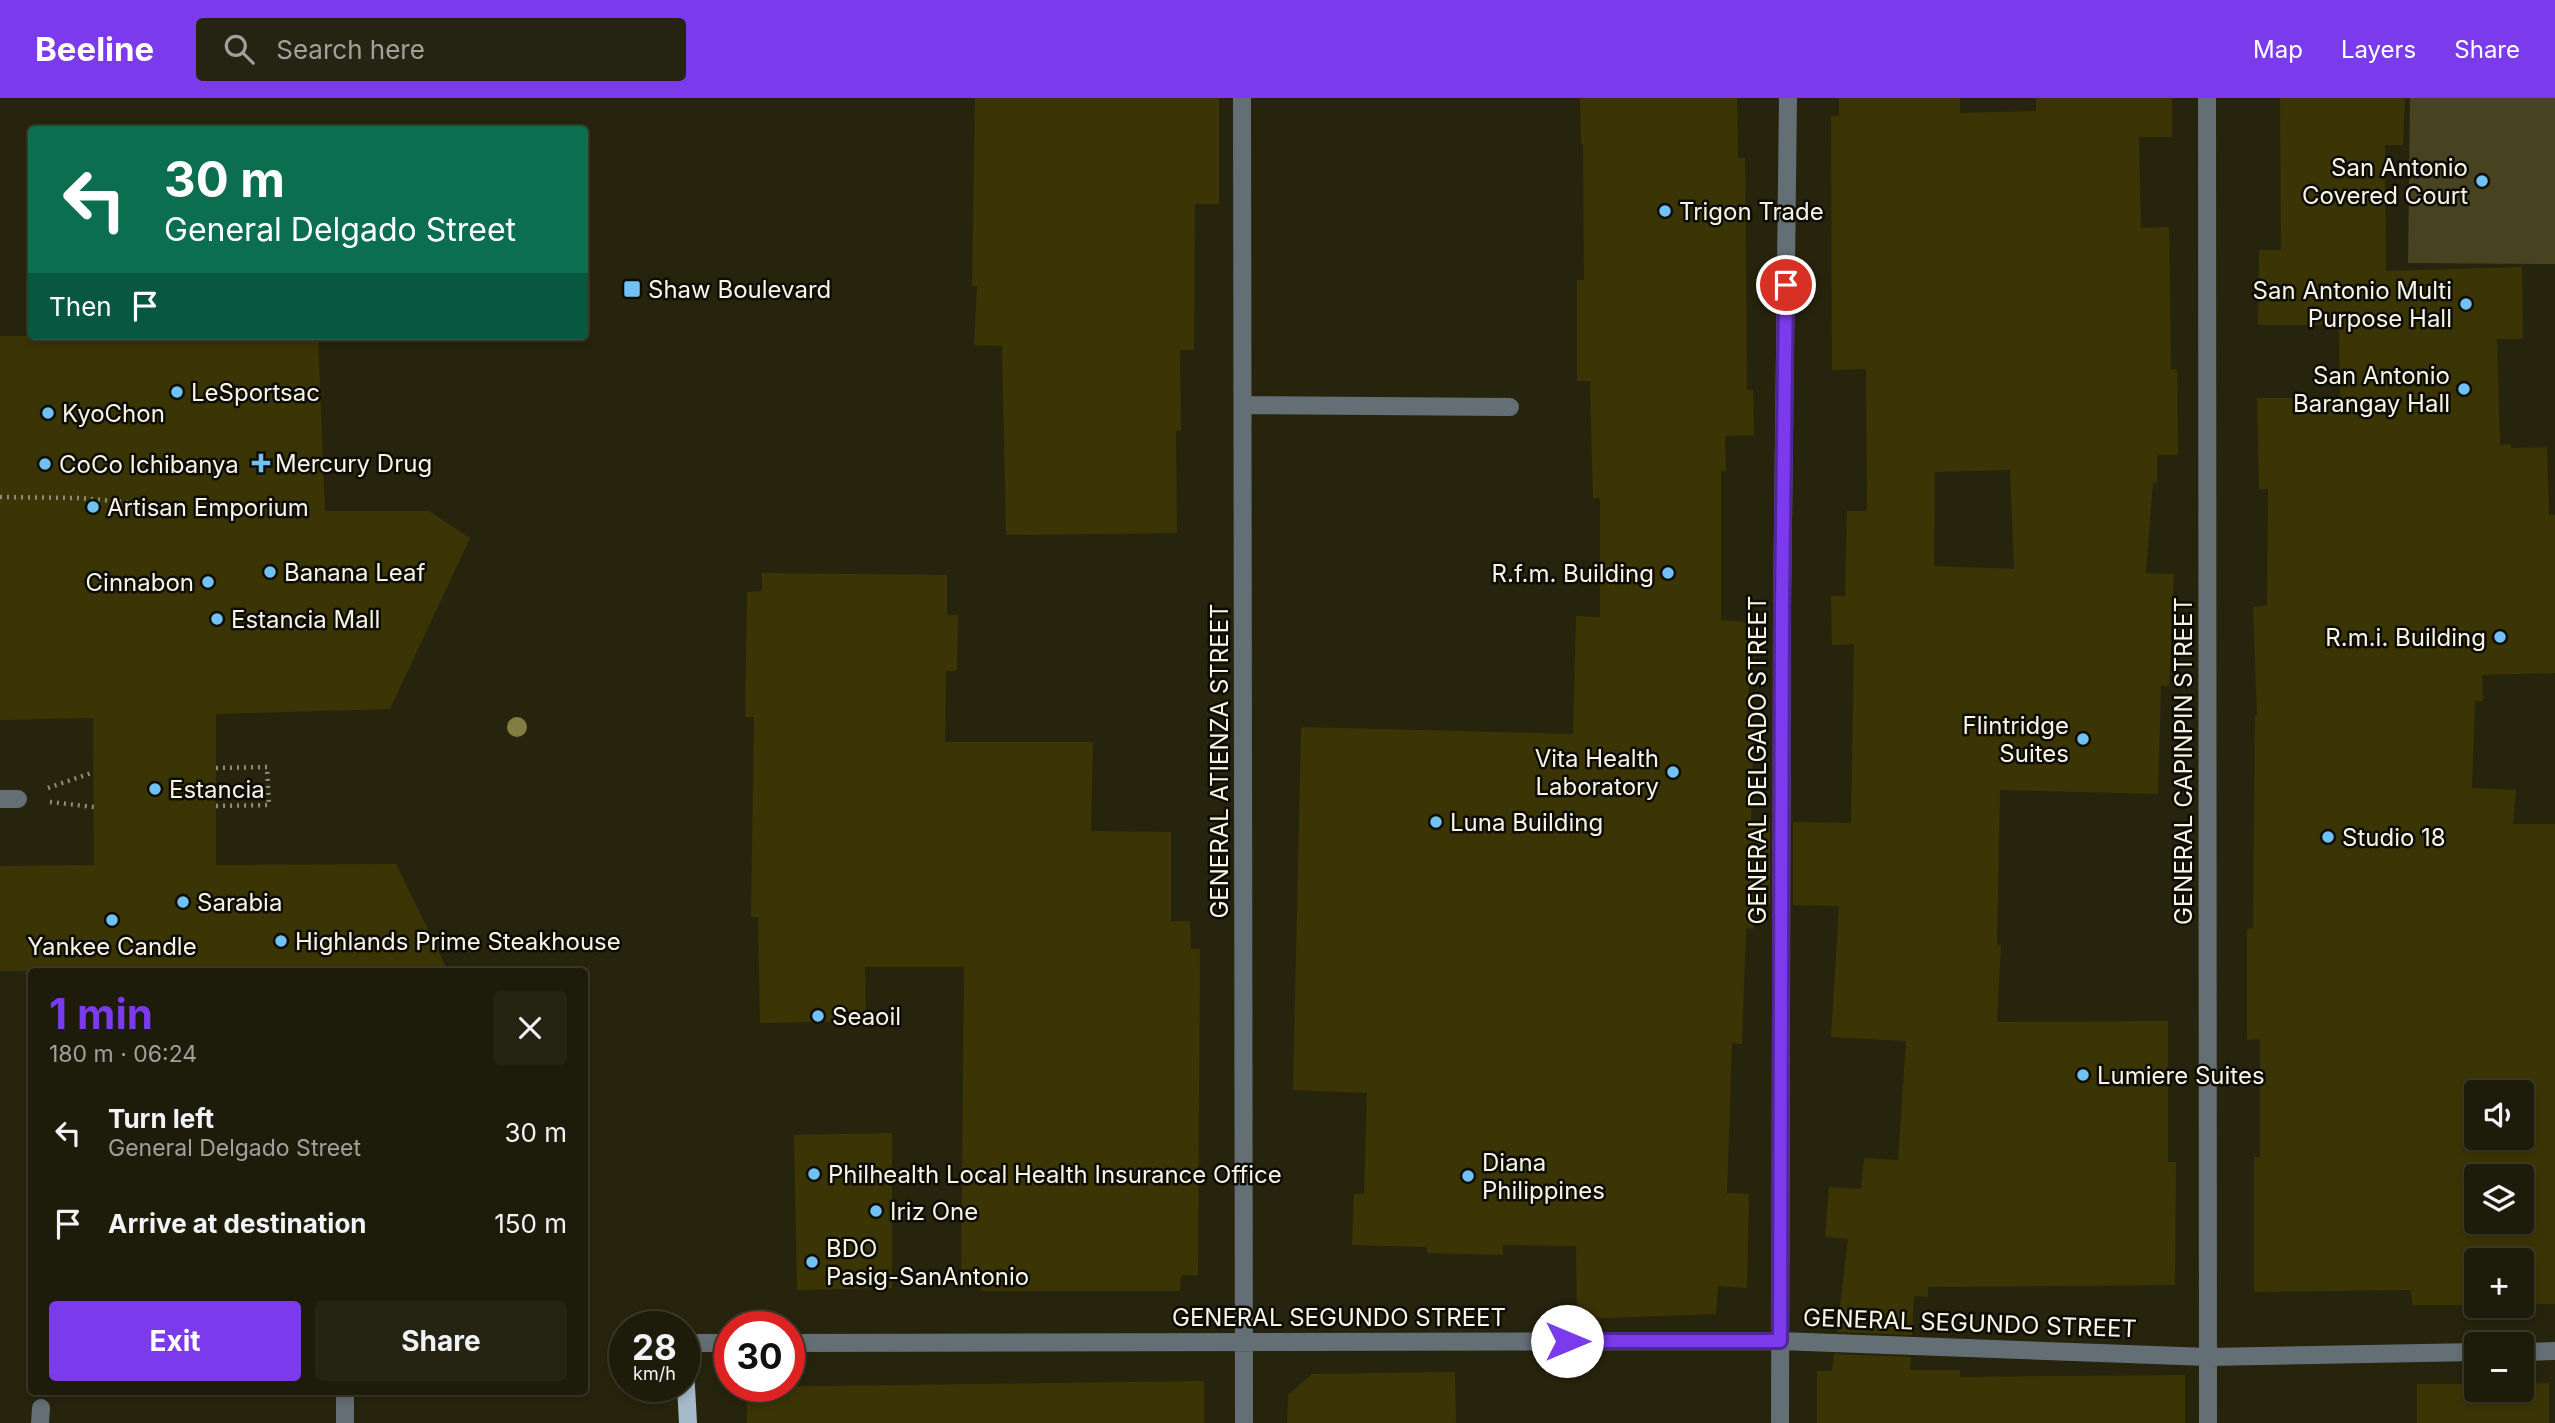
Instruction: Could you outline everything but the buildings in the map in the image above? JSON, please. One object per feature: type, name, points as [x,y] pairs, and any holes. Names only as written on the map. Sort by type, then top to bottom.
[{"type":"main road","points":[[687,1402],[688,1423]]},
{"type":"street","name":"GENERAL ATIENZA STREET","points":[[1242,98],[1244,1423]]},
{"type":"street","name":"GENERAL DELGADO STREET","points":[[1780,1423],[1782,606],[1787,98]]},
{"type":"street","name":"GENERAL CAPINPIN STREET","points":[[2207,98],[2208,1423]]},
{"type":"street","points":[[1243,405],[1510,407]]},
{"type":"street","name":"GENERAL SEGUNDO STREET","points":[[805,1343],[1780,1341],[2208,1357],[2464,1352]]},
{"type":"street","points":[[2534,1352],[2555,1351]]},
{"type":"street","points":[[345,1395],[345,1423]]},
{"type":"path","points":[[0,497],[79,498],[147,504]]},
{"type":"path","points":[[216,768],[267,767],[269,805],[216,806]]},
{"type":"path","points":[[9,799],[94,772]]},
{"type":"path","points":[[9,799],[94,807]]},
{"type":"shaded area","name":"San Antonio Covered Court","points":[[2410,98],[2555,98],[2555,264],[2408,263]]},
{"type":"place","name":"San Antonio Covered Court","points":[[2482,181]]},
{"type":"place","name":"Trigon Trade","points":[[1665,211]]},
{"type":"place","name":"Shaw Boulevard","points":[[632,289]]},
{"type":"place","name":"San Antonio Multi Purpose Hall","points":[[2466,304]]},
{"type":"place","name":"San Antonio Barangay Hall","points":[[2464,389]]},
{"type":"place","name":"LeSportsac","points":[[177,392]]},
{"type":"place","name":"KyoChon","points":[[48,413]]},
{"type":"place","name":"Mercury Drug","points":[[261,463]]},
{"type":"place","name":"CoCo Ichibanya","points":[[45,464]]},
{"type":"place","name":"Artisan Emporium","points":[[93,507]]},
{"type":"place","name":"Banana Leaf","points":[[270,572]]},
{"type":"place","name":"R.f.m. Building","points":[[1668,573]]},
{"type":"place","name":"Cinnabon","points":[[208,582]]},
{"type":"place","name":"Estancia Mall","points":[[217,619]]},
{"type":"place","name":"R.m.i. Building","points":[[2500,637]]},
{"type":"place","name":"Flintridge Suites","points":[[2083,739]]},
{"type":"place","name":"Vita Health Laboratory","points":[[1673,772]]},
{"type":"place","name":"Estancia","points":[[155,789]]},
{"type":"place","name":"Luna Building","points":[[1436,822]]},
{"type":"place","name":"Studio 18","points":[[2328,837]]},
{"type":"place","name":"Sarabia","points":[[183,902]]},
{"type":"place","name":"Yankee Candle","points":[[112,920]]},
{"type":"place","name":"Highlands Prime Steakhouse","points":[[281,941]]},
{"type":"place","name":"Seaoil","points":[[818,1016]]},
{"type":"place","name":"Lumiere Suites","points":[[2083,1075]]},
{"type":"place","name":"Philhealth Local Health Insurance Office","points":[[814,1174]]},
{"type":"place","name":"Diana Philippines","points":[[1468,1176]]},
{"type":"place","name":"Iriz One","points":[[876,1211]]},
{"type":"place","name":"BDO Pasig-SanAntonio","points":[[812,1262]]},
{"type":"route","points":[[1567,1341],[1780,1341],[1782,606],[1786,285]]}]
